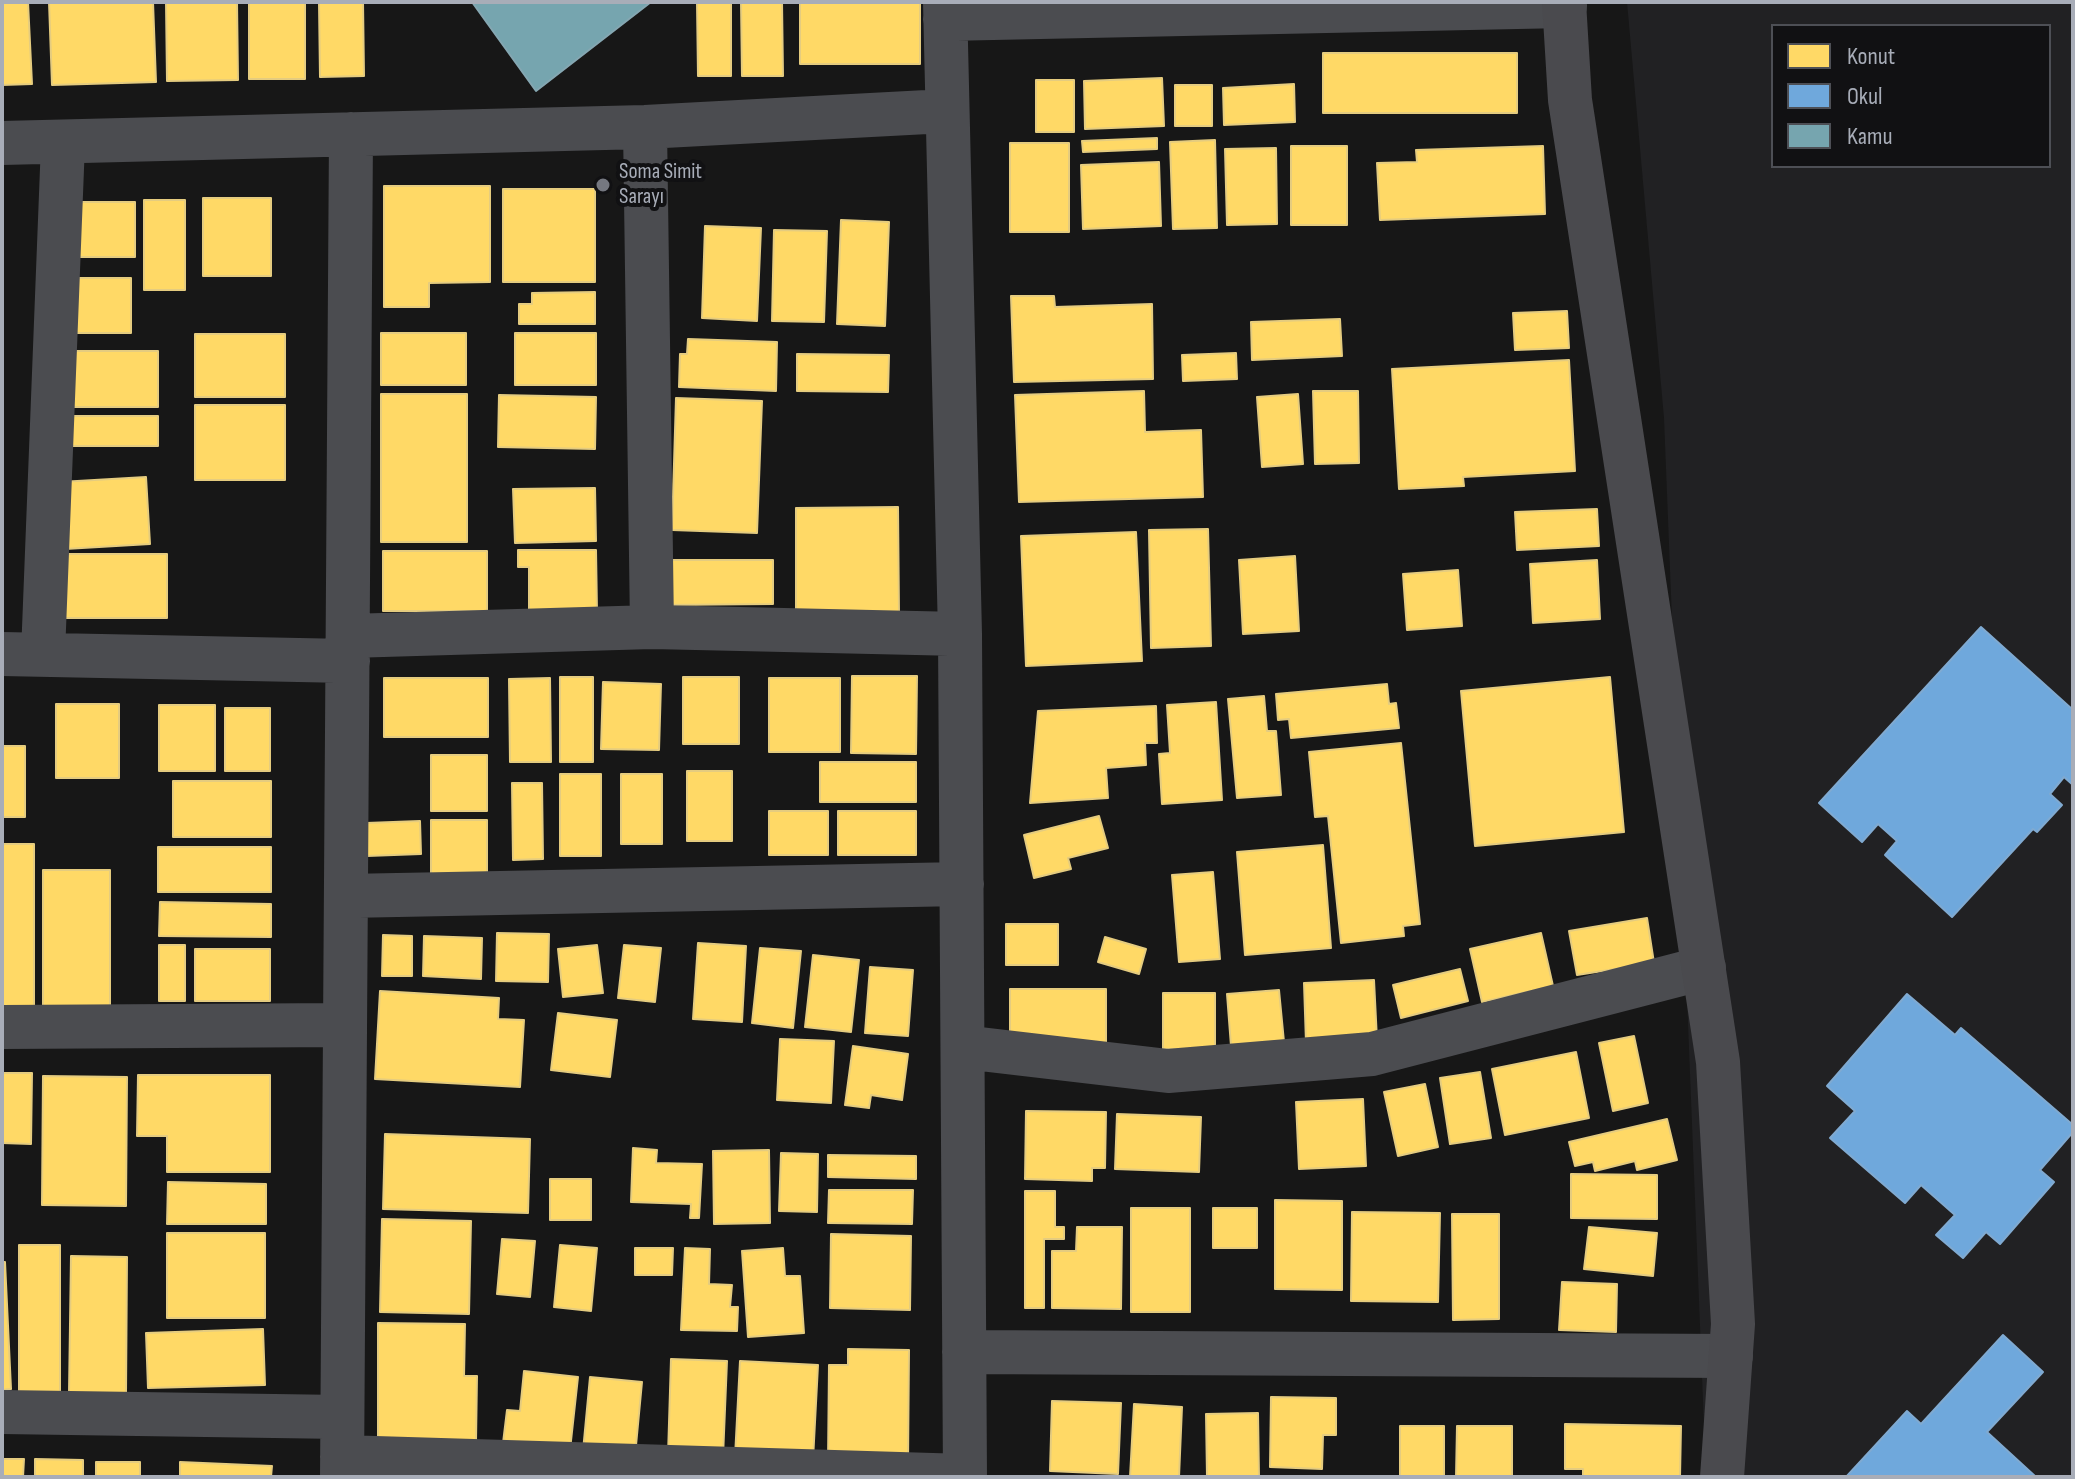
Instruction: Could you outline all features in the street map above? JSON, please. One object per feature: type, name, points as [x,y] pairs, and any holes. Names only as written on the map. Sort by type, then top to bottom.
[{"type":"street","points":[[2,1412],[342,1450],[965,1477],[960,634],[945,10],[1564,4],[1570,100],[1718,1062],[1733,1324],[1722,1477]]},
{"type":"street","points":[[2,143],[645,127],[946,111]]},
{"type":"street","points":[[645,127],[652,627]]},
{"type":"street","points":[[342,1450],[351,134]]},
{"type":"street","points":[[63,143],[23,654],[348,649],[652,627],[960,634]]},
{"type":"street","points":[[346,896],[962,884]]},
{"type":"street","points":[[963,1047],[1168,1071],[1372,1054],[1704,968]]},
{"type":"street","points":[[2,1027],[344,1025]]},
{"type":"street","points":[[964,1352],[1731,1356]]},
{"type":"shaded area","points":[[1627,2],[2073,2],[2073,1477],[1706,1477],[1664,418]]},
{"type":"building: Konut","points":[[2,2],[28,2],[32,84],[2,85]]},
{"type":"building: Konut","points":[[49,2],[153,2],[156,82],[52,85]]},
{"type":"building: Konut","points":[[166,2],[237,2],[238,80],[167,81]]},
{"type":"building: Konut","points":[[249,2],[305,2],[305,79],[249,79]]},
{"type":"building: Konut","points":[[319,2],[363,2],[364,76],[320,77]]},
{"type":"building: Konut","points":[[697,2],[731,2],[731,76],[698,76]]},
{"type":"building: Konut","points":[[741,2],[782,2],[783,76],[742,76]]},
{"type":"building: Konut","points":[[800,2],[920,2],[920,64],[800,64]]},
{"type":"building: Konut","points":[[1323,53],[1517,53],[1517,113],[1323,113]]},
{"type":"building: Konut","points":[[1162,78],[1164,126],[1085,129],[1084,81]]},
{"type":"building: Konut","points":[[1036,80],[1074,80],[1074,132],[1036,132]]},
{"type":"building: Konut","points":[[1294,84],[1295,122],[1224,125],[1223,88]]},
{"type":"building: Konut","points":[[1175,85],[1212,85],[1212,126],[1175,126]]},
{"type":"building: Konut","points":[[1157,138],[1157,149],[1083,152],[1082,141]]},
{"type":"building: Konut","points":[[1215,140],[1217,228],[1173,229],[1170,142]]},
{"type":"building: Konut","points":[[1010,143],[1069,143],[1069,232],[1010,232]]},
{"type":"building: Konut","points":[[1291,146],[1347,146],[1347,225],[1291,225]]},
{"type":"building: Konut","points":[[1543,146],[1545,214],[1380,220],[1377,163],[1417,162],[1416,150]]},
{"type":"building: Konut","points":[[1276,148],[1277,224],[1227,225],[1225,149]]},
{"type":"building: Konut","points":[[1159,162],[1161,226],[1083,229],[1081,165]]},
{"type":"building: Konut","points":[[384,186],[490,186],[490,282],[429,283],[429,307],[384,307]]},
{"type":"building: Konut","points":[[503,189],[595,189],[595,282],[503,282]]},
{"type":"building: Konut","points":[[203,198],[271,198],[271,276],[203,276]]},
{"type":"building: Konut","points":[[144,200],[185,200],[185,290],[144,290]]},
{"type":"building: Konut","points":[[64,202],[135,202],[135,257],[64,257]]},
{"type":"building: Konut","points":[[841,220],[889,222],[885,326],[837,324]]},
{"type":"building: Konut","points":[[705,226],[761,228],[757,321],[702,318]]},
{"type":"building: Konut","points":[[774,230],[827,231],[824,322],[772,321]]},
{"type":"building: Konut","points":[[68,278],[131,278],[131,333],[68,333]]},
{"type":"building: Konut","points":[[595,292],[595,324],[519,324],[519,304],[532,304],[532,293]]},
{"type":"building: Konut","points":[[1011,296],[1054,296],[1055,307],[1152,304],[1153,379],[1014,382]]},
{"type":"building: Konut","points":[[1567,311],[1569,348],[1515,350],[1513,313]]},
{"type":"building: Konut","points":[[1340,319],[1342,356],[1252,360],[1251,322]]},
{"type":"building: Konut","points":[[381,333],[466,333],[466,385],[381,385]]},
{"type":"building: Konut","points":[[515,333],[596,333],[596,385],[515,385]]},
{"type":"building: Konut","points":[[195,334],[285,334],[285,397],[195,397]]},
{"type":"building: Konut","points":[[688,339],[777,342],[776,391],[679,387],[680,354],[687,354]]},
{"type":"building: Konut","points":[[65,351],[158,351],[158,407],[65,407]]},
{"type":"building: Konut","points":[[1236,353],[1237,379],[1183,381],[1182,355]]},
{"type":"building: Konut","points":[[797,354],[889,355],[888,392],[797,391]]},
{"type":"building: Konut","points":[[1569,360],[1575,471],[1463,477],[1464,486],[1399,489],[1392,369]]},
{"type":"building: Konut","points":[[1144,391],[1145,432],[1201,430],[1203,497],[1019,502],[1015,395]]},
{"type":"building: Konut","points":[[1313,391],[1358,391],[1359,463],[1315,464]]},
{"type":"building: Konut","points":[[381,394],[467,394],[467,542],[381,542]]},
{"type":"building: Konut","points":[[1298,394],[1303,464],[1262,467],[1257,397]]},
{"type":"building: Konut","points":[[499,395],[596,397],[595,449],[498,447]]},
{"type":"building: Konut","points":[[676,398],[762,401],[757,533],[672,530]]},
{"type":"building: Konut","points":[[195,405],[285,405],[285,480],[195,480]]},
{"type":"building: Konut","points":[[65,416],[158,416],[158,446],[65,446]]},
{"type":"building: Konut","points":[[146,477],[150,544],[65,549],[60,482]]},
{"type":"building: Konut","points":[[595,488],[596,541],[515,543],[513,489]]},
{"type":"building: Konut","points":[[898,507],[899,615],[796,616],[796,508]]},
{"type":"building: Konut","points":[[1597,509],[1599,546],[1517,550],[1515,512]]},
{"type":"building: Konut","points":[[1208,529],[1211,646],[1151,648],[1149,530]]},
{"type":"building: Konut","points":[[1136,532],[1142,661],[1026,666],[1021,536]]},
{"type":"building: Konut","points":[[518,550],[596,550],[597,612],[529,612],[529,567],[518,567]]},
{"type":"building: Konut","points":[[383,551],[487,551],[487,611],[383,611]]},
{"type":"building: Konut","points":[[62,554],[167,554],[167,618],[62,618]]},
{"type":"building: Konut","points":[[1295,556],[1299,631],[1243,634],[1239,560]]},
{"type":"building: Konut","points":[[659,560],[773,560],[773,604],[660,605]]},
{"type":"building: Konut","points":[[1597,560],[1600,619],[1533,623],[1530,564]]},
{"type":"building: Konut","points":[[1458,570],[1462,626],[1407,630],[1403,574]]},
{"type":"building: Konut","points":[[852,676],[917,676],[916,754],[851,753]]},
{"type":"building: Konut","points":[[560,677],[593,677],[593,762],[560,762]]},
{"type":"building: Konut","points":[[683,677],[739,677],[739,744],[683,744]]},
{"type":"building: Konut","points":[[1610,677],[1624,832],[1475,846],[1461,691]]},
{"type":"building: Konut","points":[[384,678],[488,678],[488,737],[384,737]]},
{"type":"building: Konut","points":[[550,678],[551,762],[510,762],[509,679]]},
{"type":"building: Konut","points":[[769,678],[840,678],[840,752],[769,752]]},
{"type":"building: Konut","points":[[603,682],[661,684],[659,750],[601,749]]},
{"type":"building: Konut","points":[[1387,684],[1389,704],[1396,703],[1399,728],[1291,738],[1289,719],[1278,720],[1276,694]]},
{"type":"building: Konut","points":[[1264,696],[1267,731],[1276,731],[1281,795],[1237,798],[1228,699]]},
{"type":"building: Konut","points":[[1216,702],[1222,800],[1162,804],[1159,754],[1170,753],[1167,705]]},
{"type":"building: Konut","points":[[56,704],[119,704],[119,778],[56,778]]},
{"type":"building: Konut","points":[[159,705],[215,705],[215,771],[159,771]]},
{"type":"building: Konut","points":[[1156,706],[1157,743],[1145,743],[1146,765],[1106,768],[1108,798],[1030,803],[1038,711]]},
{"type":"building: Konut","points":[[225,708],[270,708],[270,771],[225,771]]},
{"type":"building: Konut","points":[[1401,743],[1420,924],[1403,926],[1404,936],[1341,943],[1328,816],[1315,817],[1309,752]]},
{"type":"building: Konut","points":[[2,746],[25,746],[25,817],[2,817]]},
{"type":"building: Konut","points":[[431,755],[487,755],[487,811],[431,811]]},
{"type":"building: Konut","points":[[820,762],[916,762],[916,802],[820,802]]},
{"type":"building: Konut","points":[[687,771],[732,771],[732,841],[687,841]]},
{"type":"building: Konut","points":[[560,774],[601,774],[601,856],[560,856]]},
{"type":"building: Konut","points":[[621,774],[662,774],[662,844],[621,844]]},
{"type":"building: Konut","points":[[173,781],[271,781],[271,837],[173,837]]},
{"type":"building: Konut","points":[[512,783],[542,783],[543,859],[513,860]]},
{"type":"building: Konut","points":[[769,811],[828,811],[828,855],[769,855]]},
{"type":"building: Konut","points":[[838,811],[916,811],[916,855],[838,855]]},
{"type":"building: Konut","points":[[1099,816],[1108,848],[1068,858],[1071,869],[1034,878],[1024,835]]},
{"type":"building: Konut","points":[[431,820],[487,820],[487,876],[431,876]]},
{"type":"building: Konut","points":[[420,821],[421,854],[367,856],[366,823]]},
{"type":"building: Konut","points":[[2,844],[34,844],[34,1010],[2,1010]]},
{"type":"building: Konut","points":[[1323,845],[1331,948],[1245,955],[1237,852]]},
{"type":"building: Konut","points":[[158,847],[271,847],[271,892],[158,892]]},
{"type":"building: Konut","points":[[43,870],[110,870],[110,1007],[43,1007]]},
{"type":"building: Konut","points":[[1213,872],[1220,959],[1179,962],[1172,875]]},
{"type":"building: Konut","points":[[160,902],[271,904],[271,937],[159,936]]},
{"type":"building: Konut","points":[[1647,918],[1654,963],[1577,975],[1569,931]]},
{"type":"building: Konut","points":[[1006,924],[1058,924],[1058,965],[1006,965]]},
{"type":"building: Konut","points":[[497,933],[549,934],[548,982],[496,981]]},
{"type":"building: Konut","points":[[1541,933],[1553,986],[1482,1002],[1470,949]]},
{"type":"building: Konut","points":[[383,935],[412,936],[412,976],[382,976]]},
{"type":"building: Konut","points":[[424,936],[482,938],[481,979],[423,976]]},
{"type":"building: Konut","points":[[1105,937],[1146,949],[1139,974],[1098,962]]},
{"type":"building: Konut","points":[[698,943],[746,946],[742,1022],[693,1019]]},
{"type":"building: Konut","points":[[159,945],[185,945],[185,1001],[159,1001]]},
{"type":"building: Konut","points":[[597,945],[603,993],[563,997],[558,949]]},
{"type":"building: Konut","points":[[624,945],[661,948],[655,1002],[618,998]]},
{"type":"building: Konut","points":[[760,948],[801,951],[793,1028],[752,1023]]},
{"type":"building: Konut","points":[[195,949],[270,949],[270,1001],[195,1001]]},
{"type":"building: Konut","points":[[813,955],[859,960],[851,1032],[805,1027]]},
{"type":"building: Konut","points":[[870,967],[913,970],[908,1036],[865,1033]]},
{"type":"building: Konut","points":[[1460,969],[1468,1001],[1401,1018],[1393,985]]},
{"type":"building: Konut","points":[[1374,980],[1377,1040],[1306,1043],[1304,983]]},
{"type":"building: Konut","points":[[1010,989],[1106,989],[1106,1045],[1010,1045]]},
{"type":"building: Konut","points":[[1279,990],[1284,1042],[1231,1046],[1227,994]]},
{"type":"building: Konut","points":[[380,991],[499,998],[498,1019],[524,1020],[520,1087],[375,1079]]},
{"type":"building: Konut","points":[[1163,993],[1215,993],[1215,1049],[1163,1049]]},
{"type":"building: Konut","points":[[558,1013],[617,1020],[610,1077],[551,1070]]},
{"type":"building: Konut","points":[[1634,1036],[1648,1103],[1613,1111],[1599,1043]]},
{"type":"building: Konut","points":[[780,1039],[834,1041],[831,1103],[777,1100]]},
{"type":"building: Konut","points":[[853,1046],[908,1054],[902,1100],[871,1095],[869,1108],[845,1105]]},
{"type":"building: Konut","points":[[1576,1052],[1589,1118],[1505,1135],[1492,1069]]},
{"type":"building: Konut","points":[[1480,1072],[1491,1138],[1450,1144],[1440,1078]]},
{"type":"building: Konut","points":[[2,1073],[32,1073],[31,1144],[2,1143]]},
{"type":"building: Konut","points":[[138,1075],[270,1075],[270,1172],[167,1172],[167,1136],[137,1136]]},
{"type":"building: Konut","points":[[43,1076],[127,1077],[126,1206],[42,1205]]},
{"type":"building: Konut","points":[[1425,1084],[1438,1147],[1398,1156],[1384,1092]]},
{"type":"building: Konut","points":[[1363,1099],[1366,1166],[1299,1169],[1296,1102]]},
{"type":"building: Konut","points":[[1026,1111],[1106,1112],[1105,1168],[1092,1168],[1092,1181],[1025,1179]]},
{"type":"building: Konut","points":[[1117,1114],[1201,1117],[1199,1172],[1115,1169]]},
{"type":"building: Konut","points":[[1667,1119],[1677,1160],[1637,1170],[1635,1161],[1595,1171],[1593,1162],[1575,1166],[1569,1142]]},
{"type":"building: Konut","points":[[385,1134],[530,1139],[528,1213],[383,1209]]},
{"type":"building: Konut","points":[[633,1148],[657,1150],[656,1163],[702,1164],[699,1218],[690,1218],[691,1204],[631,1202]]},
{"type":"building: Konut","points":[[769,1150],[770,1223],[714,1224],[713,1151]]},
{"type":"building: Konut","points":[[781,1153],[818,1154],[817,1212],[779,1211]]},
{"type":"building: Konut","points":[[828,1155],[916,1156],[916,1179],[828,1177]]},
{"type":"building: Konut","points":[[1571,1174],[1657,1175],[1657,1219],[1571,1218]]},
{"type":"building: Konut","points":[[550,1179],[591,1179],[591,1220],[550,1220]]},
{"type":"building: Konut","points":[[168,1182],[266,1184],[266,1224],[167,1224]]},
{"type":"building: Konut","points":[[829,1190],[913,1190],[912,1224],[828,1223]]},
{"type":"building: Konut","points":[[1025,1191],[1055,1191],[1055,1227],[1064,1227],[1064,1239],[1044,1239],[1044,1308],[1025,1308]]},
{"type":"building: Konut","points":[[1275,1200],[1342,1201],[1342,1290],[1275,1289]]},
{"type":"building: Konut","points":[[1131,1208],[1190,1208],[1190,1312],[1131,1312]]},
{"type":"building: Konut","points":[[1213,1208],[1257,1208],[1257,1248],[1213,1248]]},
{"type":"building: Konut","points":[[1352,1212],[1440,1213],[1438,1302],[1351,1301]]},
{"type":"building: Konut","points":[[1452,1214],[1499,1214],[1499,1319],[1453,1320]]},
{"type":"building: Konut","points":[[382,1219],[471,1221],[469,1314],[380,1312]]},
{"type":"building: Konut","points":[[1077,1227],[1122,1227],[1121,1309],[1052,1308],[1052,1251],[1076,1251]]},
{"type":"building: Konut","points":[[1589,1227],[1657,1233],[1653,1276],[1584,1269]]},
{"type":"building: Konut","points":[[167,1233],[265,1233],[265,1318],[167,1318]]},
{"type":"building: Konut","points":[[831,1234],[911,1236],[910,1310],[830,1308]]},
{"type":"building: Konut","points":[[502,1239],[535,1241],[530,1297],[497,1294]]},
{"type":"building: Konut","points":[[19,1245],[60,1245],[60,1393],[19,1393]]},
{"type":"building: Konut","points":[[560,1245],[597,1248],[591,1311],[554,1307]]},
{"type":"building: Konut","points":[[635,1248],[673,1248],[672,1275],[635,1275]]},
{"type":"building: Konut","points":[[685,1248],[710,1249],[709,1284],[732,1285],[730,1307],[738,1307],[737,1331],[681,1330]]},
{"type":"building: Konut","points":[[783,1248],[785,1276],[800,1276],[804,1333],[748,1337],[742,1251]]},
{"type":"building: Konut","points":[[71,1256],[127,1257],[126,1394],[69,1393]]},
{"type":"building: Konut","points":[[2,1262],[5,1262],[11,1389],[2,1390]]},
{"type":"building: Konut","points":[[1562,1282],[1617,1284],[1616,1332],[1559,1330]]},
{"type":"building: Konut","points":[[378,1323],[465,1324],[464,1376],[477,1376],[476,1441],[378,1440]]},
{"type":"building: Konut","points":[[263,1329],[265,1385],[148,1388],[146,1333]]},
{"type":"building: Konut","points":[[848,1349],[909,1350],[908,1463],[828,1463],[829,1365],[848,1365]]},
{"type":"building: Konut","points":[[671,1359],[727,1361],[723,1457],[668,1455]]},
{"type":"building: Konut","points":[[740,1361],[818,1365],[813,1460],[735,1457]]},
{"type":"building: Konut","points":[[524,1371],[578,1377],[570,1450],[503,1443],[507,1410],[520,1411]]},
{"type":"building: Konut","points":[[590,1377],[642,1382],[635,1456],[583,1451]]},
{"type":"building: Konut","points":[[1271,1397],[1336,1398],[1336,1435],[1323,1435],[1322,1469],[1270,1467]]},
{"type":"building: Konut","points":[[1052,1401],[1121,1403],[1118,1474],[1050,1471]]},
{"type":"building: Konut","points":[[1134,1404],[1182,1407],[1179,1477],[1130,1477]]},
{"type":"building: Konut","points":[[1258,1413],[1259,1477],[1207,1477],[1206,1414]]},
{"type":"building: Konut","points":[[1565,1424],[1681,1426],[1680,1477],[1583,1477],[1583,1469],[1565,1469]]},
{"type":"building: Konut","points":[[1400,1426],[1444,1426],[1444,1477],[1400,1477]]},
{"type":"building: Konut","points":[[1457,1426],[1512,1426],[1512,1477],[1456,1477]]},
{"type":"building: Konut","points":[[2,1459],[24,1459],[23,1477],[2,1477]]},
{"type":"building: Konut","points":[[35,1459],[83,1460],[83,1477],[35,1477]]},
{"type":"building: Konut","points":[[96,1462],[140,1462],[140,1477],[96,1477]]},
{"type":"building: Konut","points":[[180,1462],[272,1466],[271,1477],[180,1477]]},
{"type":"building: Okul","points":[[1981,627],[2073,710],[2073,785],[2064,777],[2050,794],[2062,805],[2037,832],[2033,829],[1952,917],[1885,855],[1897,841],[1878,824],[1862,842],[1819,803]]},
{"type":"building: Okul","points":[[1907,994],[1955,1035],[1961,1028],[2073,1125],[2073,1132],[2040,1170],[2054,1182],[2000,1244],[1986,1232],[1963,1258],[1936,1235],[1955,1215],[1921,1185],[1905,1203],[1830,1138],[1855,1111],[1827,1086]]},
{"type":"building: Okul","points":[[2003,1335],[2043,1372],[1987,1432],[2036,1477],[1846,1477],[1907,1411],[1921,1424]]},
{"type":"building: Kamu","points":[[472,2],[651,2],[536,91]]},
{"type":"place","name":"Soma Simit Sarayı","points":[[603,185]]}]
